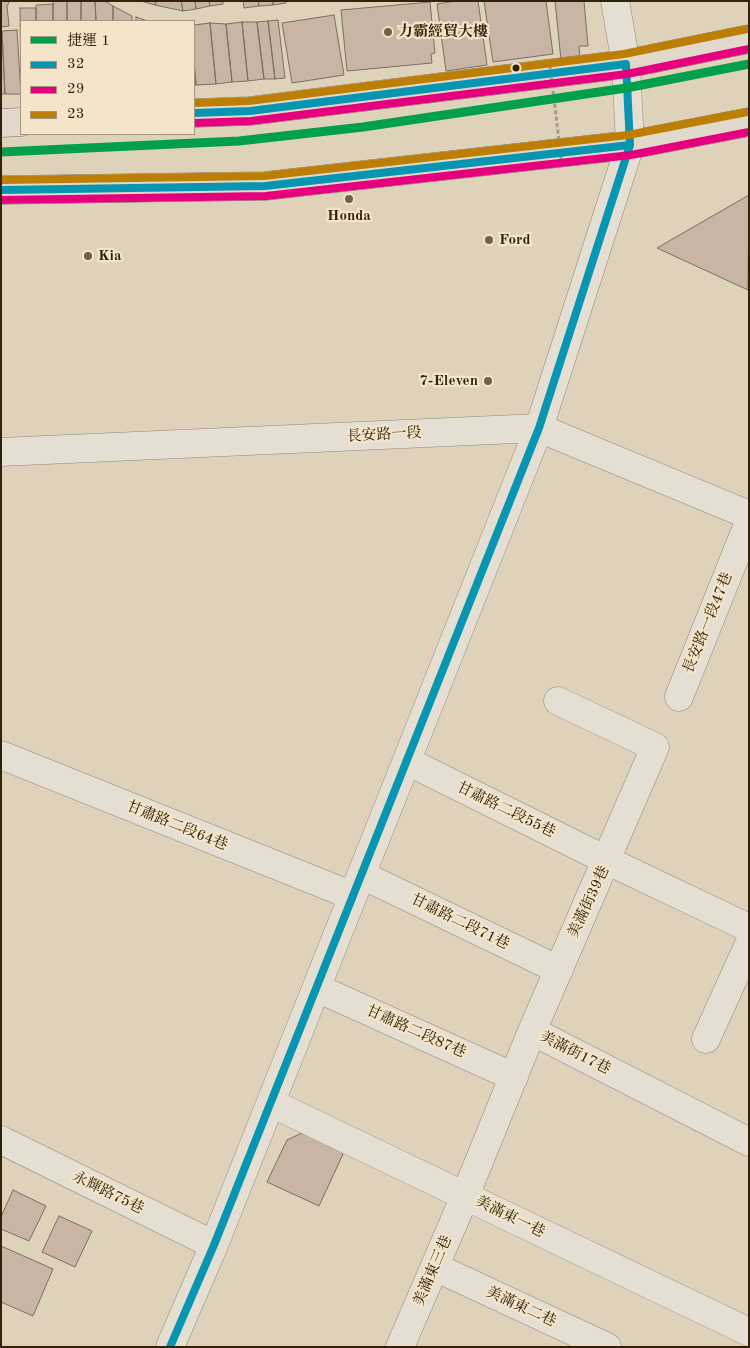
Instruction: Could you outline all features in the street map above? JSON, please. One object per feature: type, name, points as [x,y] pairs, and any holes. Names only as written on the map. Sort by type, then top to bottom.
[{"type":"main road","points":[[195,114],[250,111],[626,64],[749,39]]},
{"type":"main road","points":[[1,123],[20,122]]},
{"type":"main road","points":[[1,190],[264,186],[630,145],[749,122]]},
{"type":"street","points":[[170,1347],[214,1245],[539,428],[630,145],[626,64],[615,1]]},
{"type":"street","name":"長安路一段","points":[[1,452],[539,428],[749,515]]},
{"type":"street","name":"長安路一段47巷","points":[[679,697],[749,522]]},
{"type":"street","points":[[558,701],[655,747],[606,860]]},
{"type":"street","name":"甘肅路二段64巷","points":[[1,755],[358,886]]},
{"type":"street","name":"甘肅路二段55巷","points":[[407,761],[606,860]]},
{"type":"street","name":"美滿街39巷","points":[[532,1031],[606,860],[749,928]]},
{"type":"street","name":"甘肅路二段71巷","points":[[358,886],[558,970]]},
{"type":"street","points":[[706,1040],[749,944]]},
{"type":"street","name":"甘肅路二段87巷","points":[[317,988],[514,1076]]},
{"type":"street","name":"美滿街17巷","points":[[465,1196],[532,1031],[749,1142]]},
{"type":"street","name":"美滿東一巷","points":[[271,1103],[749,1331]]},
{"type":"street","name":"永輝路75巷","points":[[1,1140],[214,1245]]},
{"type":"street","name":"美滿東三巷","points":[[400,1347],[465,1196]]},
{"type":"street","name":"美滿東二巷","points":[[434,1267],[608,1347]]},
{"type":"street","points":[[741,1347],[749,1331]]},
{"type":"path","points":[[550,65],[562,166]]},
{"type":"building","points":[[1,1],[10,1],[7,6],[9,26],[1,27]]},
{"type":"building","points":[[53,1],[67,1],[67,20],[53,20]]},
{"type":"building","points":[[67,1],[81,1],[81,20],[67,20]]},
{"type":"building","points":[[81,1],[95,1],[96,20],[81,20]]},
{"type":"building","points":[[95,1],[105,1],[113,6],[113,20],[96,20]]},
{"type":"building","points":[[141,1],[156,1],[155,5]]},
{"type":"building","points":[[156,1],[181,1],[183,11],[155,5]]},
{"type":"building","points":[[181,1],[195,1],[196,9],[183,11]]},
{"type":"building","points":[[195,1],[209,1],[210,6],[196,9]]},
{"type":"building","points":[[209,1],[223,1],[223,4],[210,6]]},
{"type":"building","points":[[243,1],[258,1],[259,6],[244,8]]},
{"type":"building","points":[[258,1],[273,1],[273,5],[259,6]]},
{"type":"building","points":[[273,1],[286,1],[286,3],[273,5]]},
{"type":"building","points":[[456,1],[478,1],[487,65],[446,71],[437,4]]},
{"type":"building","points":[[484,1],[546,1],[553,54],[493,62]]},
{"type":"building","points":[[555,1],[584,1],[588,46],[579,46],[580,58],[561,60]]},
{"type":"building","name":"力霸經貿大樓","points":[[430,2],[435,53],[431,54],[432,63],[347,71],[341,10]]},
{"type":"building","points":[[53,4],[53,20],[36,20],[36,5]]},
{"type":"building","points":[[113,6],[132,16],[132,20],[113,20]]},
{"type":"building","points":[[20,8],[36,8],[36,20],[20,20]]},
{"type":"building","points":[[334,15],[344,75],[292,83],[282,23]]},
{"type":"building","points":[[278,20],[285,78],[275,79],[268,21]]},
{"type":"building","points":[[268,21],[275,79],[264,79],[257,22]]},
{"type":"building","points":[[242,22],[257,22],[264,79],[248,81]]},
{"type":"building","points":[[242,22],[248,81],[232,82],[226,24]]},
{"type":"building","points":[[210,23],[226,24],[232,82],[216,84]]},
{"type":"building","points":[[210,23],[216,84],[196,85],[195,25]]},
{"type":"building","points":[[17,30],[20,94],[5,94],[2,31]]},
{"type":"building","points":[[2,31],[5,94],[1,94]]},
{"type":"building","points":[[749,195],[748,290],[657,248]]},
{"type":"building","points":[[302,1133],[344,1152],[319,1206],[267,1182],[287,1140]]},
{"type":"building","points":[[13,1190],[46,1206],[29,1241],[1,1229],[1,1217]]},
{"type":"building","points":[[59,1216],[92,1231],[75,1267],[42,1252]]},
{"type":"building","points":[[1,1246],[53,1269],[33,1316],[1,1302]]},
{"type":"metro line","name":"1","points":[[1,152],[239,141],[363,127],[626,88],[749,64]]},
{"type":"transit line","name":"23","points":[[195,103],[249,101],[624,54],[747,29]]},
{"type":"transit line","name":"29","points":[[195,123],[251,121],[627,74],[749,49]]},
{"type":"transit line","name":"32","points":[[170,1347],[214,1245],[539,428],[630,145],[626,64],[250,111],[195,113]]},
{"type":"transit line","name":"23","points":[[1,180],[264,176],[628,135],[747,112]]},
{"type":"transit line","name":"29","points":[[1,200],[266,196],[631,155],[749,132]]},
{"type":"transit line","name":"32","points":[[1,190],[265,186],[630,145]]},
{"type":"place","name":"力霸經貿大樓","points":[[388,32]]},
{"type":"place","name":"Honda","points":[[349,199]]},
{"type":"place","name":"Ford","points":[[489,240]]},
{"type":"place","name":"Kia","points":[[88,256]]},
{"type":"place","name":"7-Eleven","points":[[488,381]]}]
